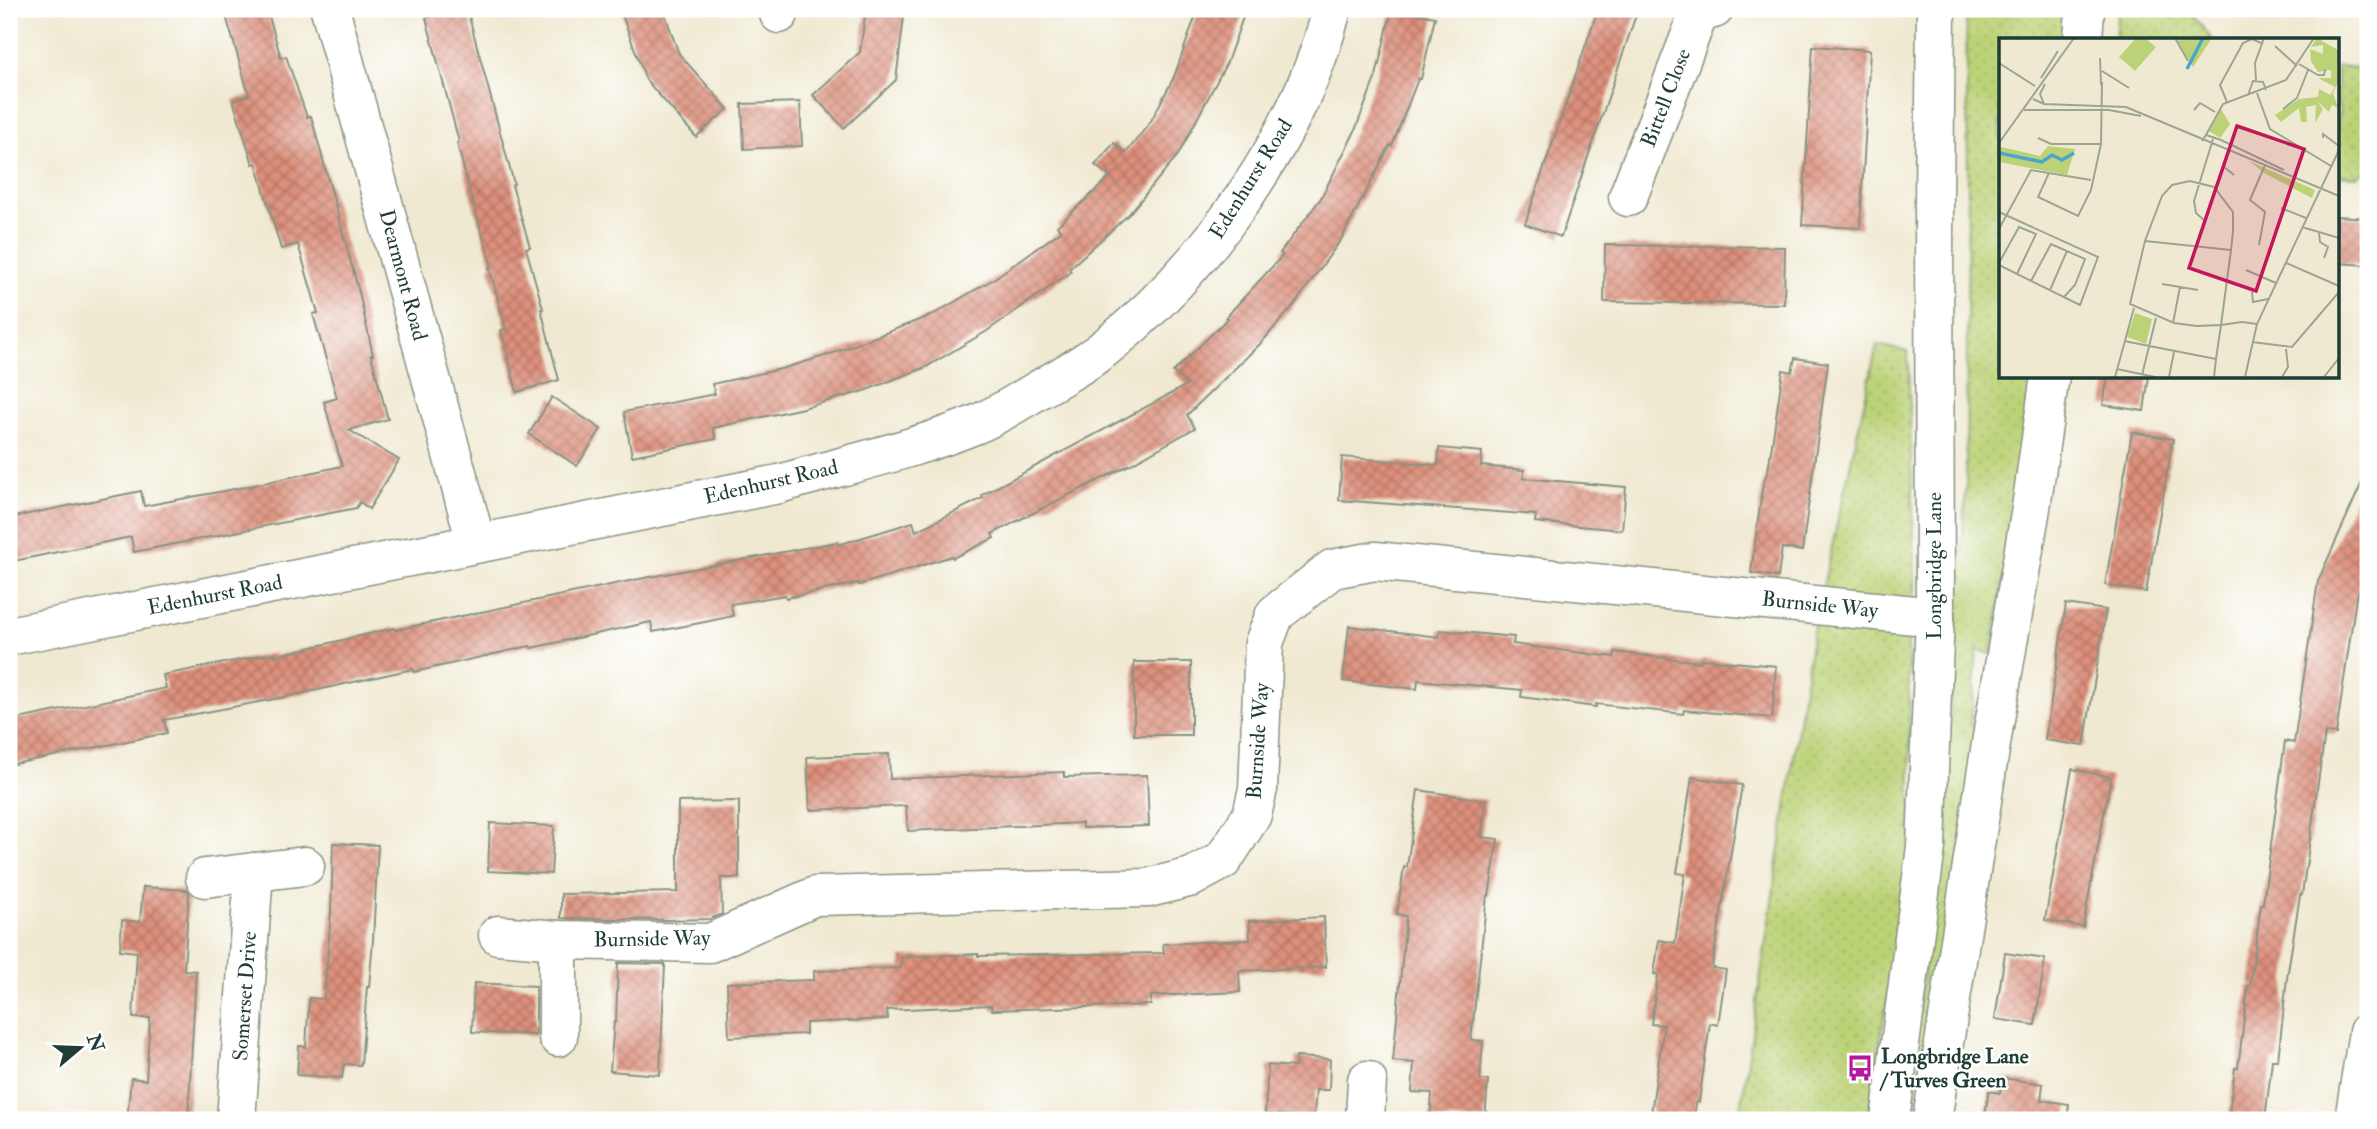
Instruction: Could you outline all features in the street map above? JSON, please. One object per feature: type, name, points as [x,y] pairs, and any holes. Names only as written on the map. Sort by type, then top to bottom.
[{"type":"street","name":"Dearmont Road","points":[[330,9],[476,542]]},
{"type":"street","name":"Edenhurst Road","points":[[9,636],[779,484],[900,450],[979,423],[1099,352],[1137,320],[1209,245],[1244,197],[1297,105],[1317,63],[1332,9]]},
{"type":"street","name":"Bittell Close","points":[[1628,197],[1699,13],[1714,9]]},
{"type":"street","name":"Longbridge Lane","points":[[1890,1120],[1926,847],[1935,617],[1936,9]]},
{"type":"street","points":[[2083,38],[2085,9]]},
{"type":"street","points":[[1932,1120],[2050,378]]},
{"type":"street","name":"Burnside Way","points":[[498,935],[558,940],[710,943],[815,896],[1148,888],[1192,877],[1223,860],[1252,815],[1258,789],[1264,643],[1275,614],[1332,569],[1375,561],[1935,617]]},
{"type":"street","points":[[205,878],[305,866]]},
{"type":"street","name":"Somerset Drive","points":[[236,1120],[254,872]]},
{"type":"street","points":[[558,940],[558,1037]]},
{"type":"street","points":[[2354,1120],[2368,1032]]},
{"type":"street","points":[[1365,1120],[1367,1080]]},
{"type":"green space","points":[[1966,9],[2069,9],[2068,38],[1999,38],[1999,378],[2034,378],[1992,654],[1977,650],[1971,725],[1993,731],[1932,1120],[1903,1120],[1941,849],[1966,489]]},
{"type":"green space","points":[[2118,9],[2188,9],[2211,38],[2115,38]]},
{"type":"green space","points":[[2338,66],[2368,69],[2368,170],[2357,176],[2338,175]]},
{"type":"green space","points":[[1877,345],[1908,352],[1915,588],[1908,642],[1912,848],[1867,1120],[1739,1120],[1812,636]]},
{"type":"building","points":[[224,9],[267,9],[281,58],[286,56],[307,117],[311,116],[359,292],[371,355],[388,419],[349,430],[399,460],[369,509],[360,502],[356,508],[134,552],[131,537],[9,562],[9,518],[141,491],[144,506],[342,466],[324,402],[337,398],[313,314],[318,313],[298,244],[281,249],[256,163],[253,164],[233,100],[249,95]]},
{"type":"building","points":[[467,9],[514,184],[512,185],[530,247],[526,248],[559,380],[517,392],[501,330],[506,329],[489,267],[492,266],[473,204],[426,18]]},
{"type":"building","points":[[620,9],[663,9],[679,54],[728,109],[696,137],[646,80]]},
{"type":"building","points":[[866,9],[905,9],[896,80],[844,128],[813,95],[860,52]]},
{"type":"building","points":[[1198,9],[1246,9],[1227,62],[1178,155],[1129,214],[1069,269],[1071,272],[987,331],[926,367],[864,391],[713,428],[716,439],[632,456],[624,412],[715,394],[712,384],[781,369],[828,355],[932,315],[992,280],[1061,231],[1057,226],[1110,177],[1095,165],[1114,143],[1126,153],[1151,121],[1174,77]]},
{"type":"building","points":[[1392,9],[1435,17],[1421,79],[1418,79],[1392,146],[1390,145],[1342,238],[1295,304],[1261,343],[1187,415],[1195,428],[1131,464],[992,534],[994,538],[953,558],[952,556],[859,585],[858,583],[786,598],[785,595],[731,604],[733,616],[705,622],[653,632],[651,622],[414,672],[413,669],[164,720],[167,733],[9,765],[9,721],[166,688],[163,675],[275,653],[275,656],[394,628],[395,630],[634,580],[837,542],[838,545],[913,522],[916,531],[983,498],[982,495],[1187,385],[1173,372],[1228,318],[1226,317],[1283,255],[1280,253],[1321,198],[1354,133],[1376,76]]},
{"type":"building","points":[[1598,9],[1638,9],[1561,237],[1525,224]]},
{"type":"building","points":[[1813,46],[1870,50],[1860,228],[1802,225]]},
{"type":"building","points":[[800,102],[802,146],[744,149],[742,104]]},
{"type":"building","points":[[2338,216],[2368,218],[2368,265],[2338,263]]},
{"type":"building","points":[[1605,245],[1785,247],[1784,304],[1604,302]]},
{"type":"building","points":[[1795,358],[1828,363],[1802,551],[1782,548],[1778,577],[1751,573],[1763,483],[1768,471],[1783,370],[1792,372]]},
{"type":"building","points":[[2108,378],[2149,378],[2144,411],[2103,405]]},
{"type":"building","points":[[552,397],[601,429],[577,466],[529,434]]},
{"type":"building","points":[[2132,432],[2173,439],[2146,592],[2105,585]]},
{"type":"building","points":[[1439,448],[1482,452],[1481,466],[1524,470],[1523,478],[1626,487],[1622,530],[1535,522],[1536,515],[1339,500],[1342,457],[1438,465]]},
{"type":"building","points":[[2368,469],[2368,569],[2356,598],[2336,734],[2325,733],[2302,895],[2287,978],[2278,1060],[2272,1060],[2265,1120],[2228,1120],[2263,904],[2285,741],[2294,743],[2318,581]]},
{"type":"building","points":[[2066,604],[2106,610],[2084,746],[2045,740]]},
{"type":"building","points":[[1349,626],[1439,637],[1440,630],[1514,637],[1513,644],[1614,657],[1615,652],[1700,662],[1701,659],[1776,666],[1772,718],[1684,710],[1683,714],[1596,704],[1596,707],[1521,697],[1522,690],[1418,680],[1417,689],[1343,681]]},
{"type":"building","points":[[1134,662],[1191,662],[1191,735],[1134,735]]},
{"type":"building","points":[[889,754],[890,779],[1064,772],[1064,777],[1147,775],[1149,826],[1082,828],[1082,823],[908,831],[906,806],[810,810],[807,757]]},
{"type":"building","points":[[2072,769],[2111,777],[2083,927],[2045,920]]},
{"type":"building","points":[[1692,777],[1742,785],[1712,968],[1726,970],[1718,1025],[1710,1023],[1694,1120],[1650,1120],[1664,1025],[1651,1024],[1658,975],[1654,974],[1659,940],[1675,943],[1685,874],[1677,873]]},
{"type":"building","points":[[1418,790],[1486,800],[1481,837],[1498,839],[1487,896],[1471,1040],[1483,1041],[1480,1080],[1488,1080],[1485,1120],[1430,1120],[1432,1093],[1412,1092],[1414,1063],[1393,1061],[1406,916],[1397,914]]},
{"type":"building","points":[[739,801],[739,878],[721,878],[722,914],[710,919],[561,918],[561,894],[678,892],[678,802]]},
{"type":"building","points":[[490,823],[554,826],[551,874],[488,871]]},
{"type":"building","points":[[333,843],[378,845],[373,940],[361,1065],[344,1064],[342,1078],[297,1075],[299,1046],[306,1047],[309,998],[324,999]]},
{"type":"building","points":[[143,887],[187,890],[189,893],[184,970],[196,971],[188,1120],[127,1120],[131,1078],[146,1080],[150,1018],[133,1018],[137,952],[120,950],[122,920],[140,922]]},
{"type":"building","points":[[1324,917],[1326,967],[1239,971],[1240,992],[1151,996],[1151,1005],[992,1010],[991,1005],[887,1010],[888,1019],[806,1023],[806,1034],[729,1037],[727,983],[814,980],[814,971],[901,968],[901,957],[1164,953],[1163,944],[1250,940],[1249,921]]},
{"type":"building","points":[[2005,953],[2045,959],[2035,1025],[1995,1019]]},
{"type":"building","points":[[618,963],[665,964],[660,1075],[610,1071],[616,1022]]},
{"type":"building","points":[[474,983],[536,986],[536,1035],[472,1032]]},
{"type":"building","points":[[1296,1057],[1330,1059],[1329,1090],[1316,1090],[1314,1117],[1265,1114],[1268,1065],[1295,1067]]},
{"type":"building","points":[[2002,1078],[2043,1084],[2041,1100],[2069,1104],[2067,1120],[1984,1120],[1989,1091],[2000,1093]]},
{"type":"place","name":"Longbridge Lane / Turves Green","points":[[1860,1068]]}]
